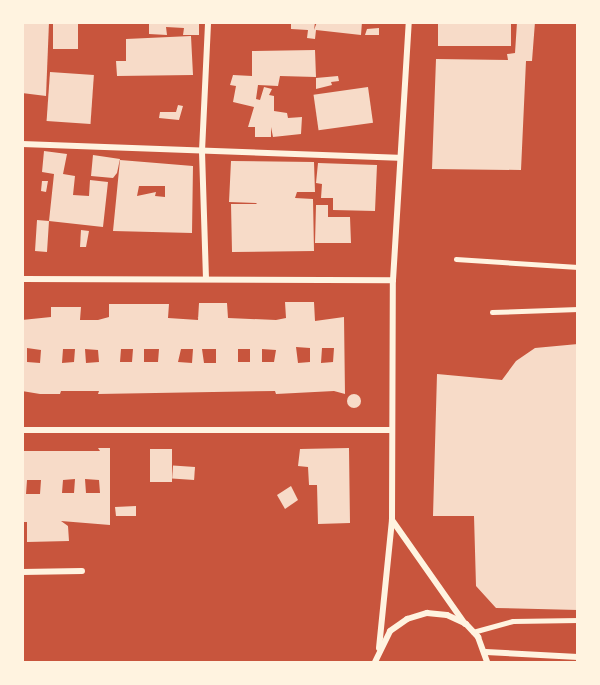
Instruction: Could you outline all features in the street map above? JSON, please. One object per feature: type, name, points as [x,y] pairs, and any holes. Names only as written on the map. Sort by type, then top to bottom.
[{"type":"street","points":[[206,279],[202,151],[208,22]]},
{"type":"street","points":[[375,663],[379,648],[392,520],[393,280],[398,158],[409,22]]},
{"type":"street","points":[[22,144],[398,158]]},
{"type":"street","points":[[22,279],[393,280]]},
{"type":"street","points":[[22,430],[392,430]]},
{"type":"street","points":[[392,520],[473,632],[486,652],[487,663]]},
{"type":"street","points":[[22,572],[82,571]]},
{"type":"street","points":[[379,648],[390,631],[407,619],[427,613],[447,615],[466,624]]},
{"type":"street","points":[[486,652],[578,657]]},
{"type":"lane","points":[[456,259],[578,267]]},
{"type":"lane","points":[[492,312],[578,309]]},
{"type":"lane","points":[[473,632],[513,621],[578,620]]},
{"type":"building","points":[[22,22],[49,22],[46,96],[22,93]]},
{"type":"building","points":[[53,22],[78,22],[78,49],[53,49]]},
{"type":"building","points":[[149,22],[199,22],[199,35],[183,35],[184,28],[166,27],[167,35],[149,34]]},
{"type":"building","points":[[291,22],[315,22],[314,30],[317,22],[362,22],[361,35],[316,30],[315,39],[307,38],[308,30],[291,29]]},
{"type":"building","points":[[438,22],[511,22],[511,46],[438,46]]},
{"type":"building","points":[[517,22],[535,22],[532,61],[526,61],[521,170],[432,169],[436,59],[508,60],[507,54],[515,53]]},
{"type":"building","points":[[379,28],[379,35],[365,35],[367,29]]},
{"type":"building","points":[[191,36],[193,75],[117,76],[116,61],[126,61],[126,39]]},
{"type":"building","points":[[315,50],[316,77],[280,76],[278,86],[258,85],[256,99],[260,100],[264,87],[272,89],[269,95],[274,96],[274,111],[287,113],[288,118],[302,117],[301,134],[273,137],[271,127],[271,137],[255,137],[255,127],[248,127],[254,107],[233,102],[236,86],[230,85],[233,75],[252,76],[252,51]]},
{"type":"building","points":[[50,72],[94,75],[90,124],[47,121]]},
{"type":"building","points":[[338,76],[339,81],[316,89],[316,78]]},
{"type":"building","points":[[368,87],[373,123],[319,130],[314,95]]},
{"type":"building","points":[[178,105],[183,106],[179,120],[159,118],[160,112],[176,112]]},
{"type":"building","points":[[44,151],[67,154],[63,174],[75,176],[73,195],[89,196],[90,180],[108,182],[103,227],[49,221],[54,174],[42,172]]},
{"type":"building","points":[[93,155],[120,159],[117,173],[113,178],[91,176]]},
{"type":"building","points":[[120,160],[193,166],[192,233],[113,231]],"holes":[[[139,186],[165,186],[165,197],[155,196],[156,192],[137,196]]]},
{"type":"building","points":[[231,161],[314,162],[315,192],[297,192],[295,198],[313,199],[314,251],[232,252],[231,204],[257,203],[229,202]]},
{"type":"building","points":[[318,163],[377,165],[375,211],[333,210],[333,198],[321,198],[322,184],[316,183]]},
{"type":"building","points":[[42,181],[48,181],[46,192],[41,191]]},
{"type":"building","points":[[316,205],[328,205],[328,217],[350,217],[351,243],[315,243]]},
{"type":"building","points":[[37,220],[49,221],[47,252],[35,251]]},
{"type":"building","points":[[81,230],[89,231],[86,247],[80,247]]},
{"type":"building","points":[[285,302],[314,302],[315,321],[344,317],[345,394],[334,391],[276,394],[275,391],[98,394],[99,391],[61,391],[60,394],[40,394],[22,391],[22,320],[51,317],[51,307],[81,307],[80,320],[98,320],[109,317],[109,304],[169,304],[168,318],[198,320],[199,303],[227,303],[228,318],[276,320],[286,318]],"holes":[[[296,347],[310,348],[310,362],[298,363]],[[27,348],[41,350],[40,363],[27,362]],[[322,348],[334,348],[333,362],[321,363]],[[63,349],[75,349],[74,362],[62,363]],[[85,349],[98,350],[99,362],[86,363]],[[121,349],[133,349],[132,362],[120,362]],[[144,349],[159,349],[158,362],[144,362]],[[181,349],[193,349],[192,363],[178,362]],[[202,349],[216,349],[216,363],[204,363]],[[238,349],[250,349],[250,362],[238,362]],[[262,349],[276,350],[274,362],[262,362]]]},
{"type":"building","points":[[578,344],[578,610],[496,608],[476,586],[474,516],[433,516],[437,374],[502,380],[516,361],[535,348]]},
{"type":"building","points":[[354,394],[359,396],[361,401],[359,406],[354,408],[349,406],[347,401],[349,396]]},
{"type":"building","points":[[98,448],[110,448],[110,525],[61,521],[68,526],[69,541],[27,542],[27,522],[22,522],[22,451],[100,451]],"holes":[[[75,479],[74,493],[62,493],[63,480]],[[85,479],[99,480],[100,493],[86,493]],[[27,480],[41,480],[40,494],[26,494]]]},
{"type":"building","points":[[349,448],[350,523],[318,524],[317,485],[309,485],[308,467],[298,466],[300,449]]},
{"type":"building","points":[[150,449],[172,449],[172,482],[150,482]]},
{"type":"building","points":[[173,465],[195,467],[194,480],[172,478]]},
{"type":"building","points":[[291,486],[298,500],[285,509],[277,495]]},
{"type":"building","points":[[136,506],[136,516],[116,516],[115,507]]}]
